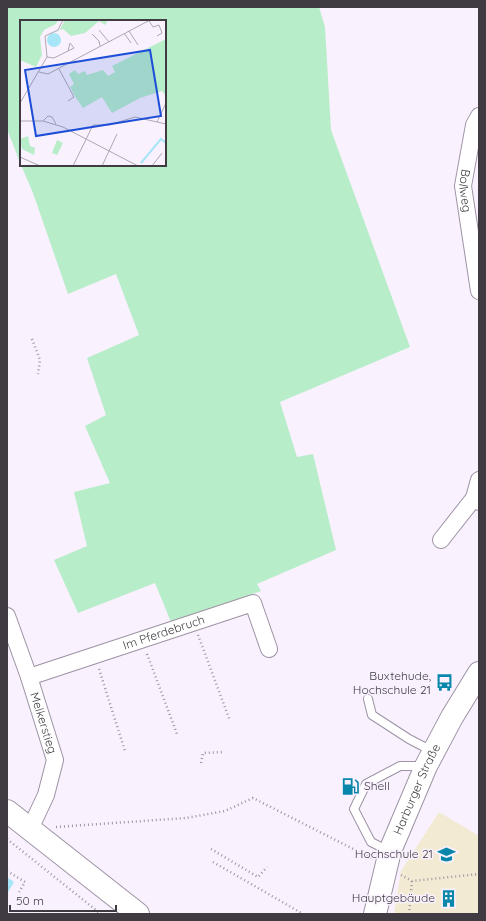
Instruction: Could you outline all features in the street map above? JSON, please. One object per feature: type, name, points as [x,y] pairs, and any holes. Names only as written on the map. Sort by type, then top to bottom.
[{"type":"street","name":"Bollweg","points":[[479,116],[474,125],[463,186],[479,291]]},
{"type":"street","points":[[441,540],[476,500],[479,480]]},
{"type":"street","name":"Im Pferdebruch","points":[[29,677],[253,603],[269,649]]},
{"type":"street","name":"Melkerstieg","points":[[7,616],[29,677],[55,760],[46,795],[30,829]]},
{"type":"street","name":"Harburger Straße","points":[[375,914],[388,859],[429,759],[452,717],[479,673]]},
{"type":"street","points":[[7,811],[138,914]]},
{"type":"lane","points":[[368,699],[372,715],[409,739],[429,759]]},
{"type":"lane","points":[[388,859],[371,842],[354,809],[366,784],[400,766],[429,759]]},
{"type":"path","points":[[32,339],[40,360],[38,374]]},
{"type":"path","points":[[194,623],[230,721]]},
{"type":"path","points":[[142,640],[177,734]]},
{"type":"path","points":[[94,655],[125,751]]},
{"type":"path","points":[[201,763],[203,753],[224,752]]},
{"type":"path","points":[[30,829],[186,818],[225,811],[253,798],[388,859],[412,881],[479,874]]},
{"type":"path","points":[[7,839],[101,914]]},
{"type":"path","points":[[211,849],[258,877],[267,867]]},
{"type":"path","points":[[213,862],[303,914]]},
{"type":"path","points":[[7,871],[24,882],[19,892]]},
{"type":"path","points":[[410,914],[412,881]]},
{"type":"shaded area","name":"Hochschule 21","points":[[439,812],[479,836],[479,914],[394,914],[401,871]]},
{"type":"green space","points":[[7,7],[319,7],[325,27],[331,130],[410,347],[280,402],[297,457],[313,454],[336,550],[257,584],[261,591],[171,622],[155,583],[78,613],[54,560],[87,546],[74,492],[110,483],[85,426],[106,415],[87,358],[139,335],[116,274],[68,294],[33,193],[21,166],[166,166],[166,20],[20,20],[20,162],[7,129]]},
{"type":"water","points":[[7,877],[14,882],[7,894]]},
{"type":"place","name":"Buxtehude, Hochschule 21","points":[[444,683]]},
{"type":"place","name":"Shell","points":[[351,786]]},
{"type":"place","name":"Hochschule 21","points":[[446,854]]},
{"type":"place","name":"Hauptgebäude","points":[[448,898]]}]
